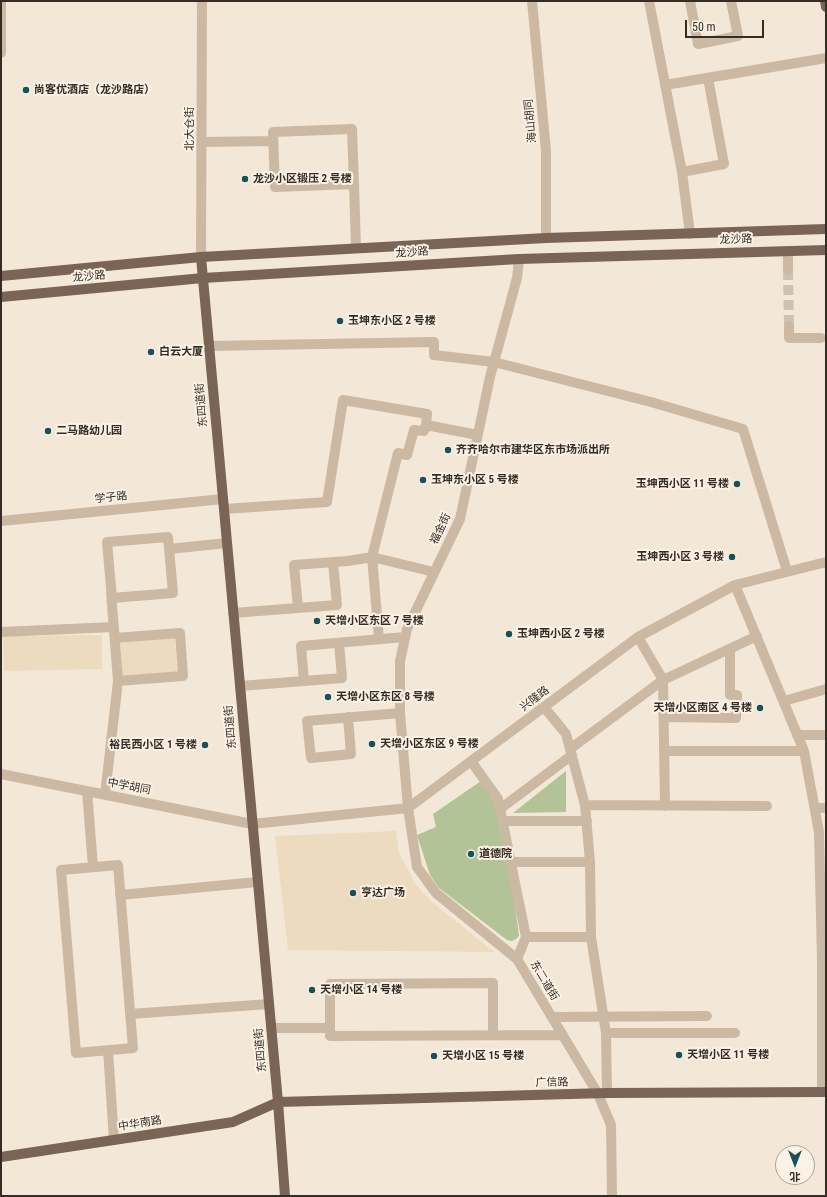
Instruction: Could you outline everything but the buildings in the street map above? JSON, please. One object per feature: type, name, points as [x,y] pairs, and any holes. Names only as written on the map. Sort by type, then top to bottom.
[{"type":"main road","points":[[825,1],[826,7]]},
{"type":"main road","name":"龙沙路","points":[[1,276],[201,257],[356,248],[546,238],[826,229]]},
{"type":"main road","name":"龙沙路","points":[[1,297],[203,278],[519,259],[826,250]]},
{"type":"main road","name":"东四道街","points":[[201,257],[278,1102],[285,1196]]},
{"type":"main road","name":"广信路","points":[[278,1102],[603,1094],[824,1092]]},
{"type":"main road","name":"中华南路","points":[[1,1157],[233,1122],[278,1102]]},
{"type":"street","points":[[1,1],[1,53]]},
{"type":"street","name":"北大仓街","points":[[201,257],[202,1]]},
{"type":"street","name":"海山胡同","points":[[532,1],[546,151],[546,238]]},
{"type":"street","points":[[649,1],[682,172],[690,234]]},
{"type":"street","points":[[690,1],[698,44],[738,36],[731,1]]},
{"type":"street","points":[[665,85],[826,58]]},
{"type":"street","points":[[682,172],[724,164],[708,78]]},
{"type":"street","points":[[354,184],[275,187],[273,132],[352,129],[354,184],[356,248]]},
{"type":"street","points":[[202,142],[273,141]]},
{"type":"street","points":[[788,251],[788,270]]},
{"type":"street","name":"福金街","points":[[408,808],[400,713],[400,661],[407,629],[460,519],[494,362],[517,278],[519,259]]},
{"type":"street","points":[[789,326],[789,338],[821,338]]},
{"type":"street","points":[[209,346],[434,342],[434,355],[494,362],[651,402],[743,429],[787,571]]},
{"type":"street","name":"学子路","points":[[1,521],[223,504],[327,502],[343,400],[427,414],[426,425]]},
{"type":"street","points":[[379,639],[372,557],[398,454],[407,455],[414,430],[424,431],[426,425],[478,434]]},
{"type":"street","points":[[106,795],[118,681],[107,542],[168,537],[173,593],[112,598],[111,592]]},
{"type":"street","points":[[169,549],[227,543]]},
{"type":"street","points":[[298,608],[294,565],[372,557],[434,572]]},
{"type":"street","points":[[233,613],[336,605],[333,562]]},
{"type":"street","name":"兴隆路","points":[[408,808],[638,637],[735,585],[826,562]]},
{"type":"street","points":[[735,585],[804,752],[815,808],[820,847],[824,1092]]},
{"type":"street","points":[[1,632],[114,627]]},
{"type":"street","points":[[115,638],[180,633],[183,676],[118,681]]},
{"type":"street","points":[[500,809],[664,680],[756,636]]},
{"type":"street","points":[[304,681],[301,646],[405,637]]},
{"type":"street","points":[[638,637],[664,680],[665,806]]},
{"type":"street","points":[[240,686],[342,678],[339,643]]},
{"type":"street","points":[[664,717],[736,718],[737,695],[730,695],[730,649]]},
{"type":"street","points":[[784,701],[826,689]]},
{"type":"street","points":[[544,707],[566,734],[585,805],[590,862],[591,937],[606,1034],[603,1094]]},
{"type":"street","points":[[348,717],[351,754],[311,758],[307,721],[348,717],[400,713]]},
{"type":"street","points":[[797,735],[826,735]]},
{"type":"street","points":[[664,751],[804,752]]},
{"type":"street","points":[[471,762],[498,799],[526,937],[517,959]]},
{"type":"street","name":"中学胡同","points":[[1,774],[252,824]]},
{"type":"street","points":[[87,791],[93,867]]},
{"type":"street","points":[[585,805],[767,806]]},
{"type":"street","points":[[252,824],[408,808]]},
{"type":"street","name":"东二道街","points":[[408,808],[417,867],[436,893],[517,959],[563,1035],[603,1094],[611,1125],[612,1196]]},
{"type":"street","points":[[815,808],[826,808]]},
{"type":"street","points":[[503,821],[586,821]]},
{"type":"street","points":[[511,862],[590,862]]},
{"type":"street","points":[[118,865],[120,895],[133,1048],[76,1053],[60,870],[118,865]]},
{"type":"street","points":[[120,895],[257,882]]},
{"type":"street","points":[[526,937],[591,937]]},
{"type":"street","points":[[493,1035],[493,983],[330,984],[330,1036],[563,1035]]},
{"type":"street","points":[[130,1014],[269,1004]]},
{"type":"street","points":[[552,1017],[706,1016]]},
{"type":"street","points":[[271,1028],[330,1028]]},
{"type":"street","points":[[606,1034],[735,1033]]},
{"type":"street","points":[[108,1050],[114,1140]]},
{"type":"green space","points":[[566,771],[566,812],[513,813]]},
{"type":"green space","name":"道德院","points":[[481,781],[494,802],[511,878],[519,936],[512,941],[507,940],[439,888],[430,875],[417,835],[436,827],[433,814]]},
{"type":"shaded area","points":[[102,635],[102,669],[4,671],[3,636]]},
{"type":"shaded area","points":[[175,638],[177,672],[122,676],[120,643]]},
{"type":"shaded area","name":"亨达广场","points":[[396,831],[399,853],[416,885],[432,902],[494,952],[288,950],[275,836]]},
{"type":"tunnel","points":[[788,270],[789,326]]},
{"type":"place","name":"尚客优酒店（龙沙路店）","points":[[26,90]]},
{"type":"place","name":"龙沙小区锻压 2 号楼","points":[[245,179]]},
{"type":"place","name":"玉坤东小区 2 号楼","points":[[340,321]]},
{"type":"place","name":"白云大厦","points":[[151,352]]},
{"type":"place","name":"二马路幼儿园","points":[[48,431]]},
{"type":"place","name":"齐齐哈尔市建华区东市场派出所","points":[[448,450]]},
{"type":"place","name":"玉坤东小区 5 号楼","points":[[423,480]]},
{"type":"place","name":"玉坤西小区 11 号楼","points":[[737,484]]},
{"type":"place","name":"玉坤西小区 3 号楼","points":[[732,557]]},
{"type":"place","name":"天增小区东区 7 号楼","points":[[317,621]]},
{"type":"place","name":"玉坤西小区 2 号楼","points":[[509,634]]},
{"type":"place","name":"天增小区东区 8 号楼","points":[[328,697]]},
{"type":"place","name":"天增小区南区 4 号楼","points":[[760,708]]},
{"type":"place","name":"天增小区东区 9 号楼","points":[[372,744]]},
{"type":"place","name":"裕民西小区 1 号楼","points":[[205,745]]},
{"type":"place","name":"道德院","points":[[471,854]]},
{"type":"place","name":"亨达广场","points":[[353,893]]},
{"type":"place","name":"天增小区 14 号楼","points":[[312,990]]},
{"type":"place","name":"天增小区 11 号楼","points":[[679,1055]]},
{"type":"place","name":"天增小区 15 号楼","points":[[434,1056]]}]
